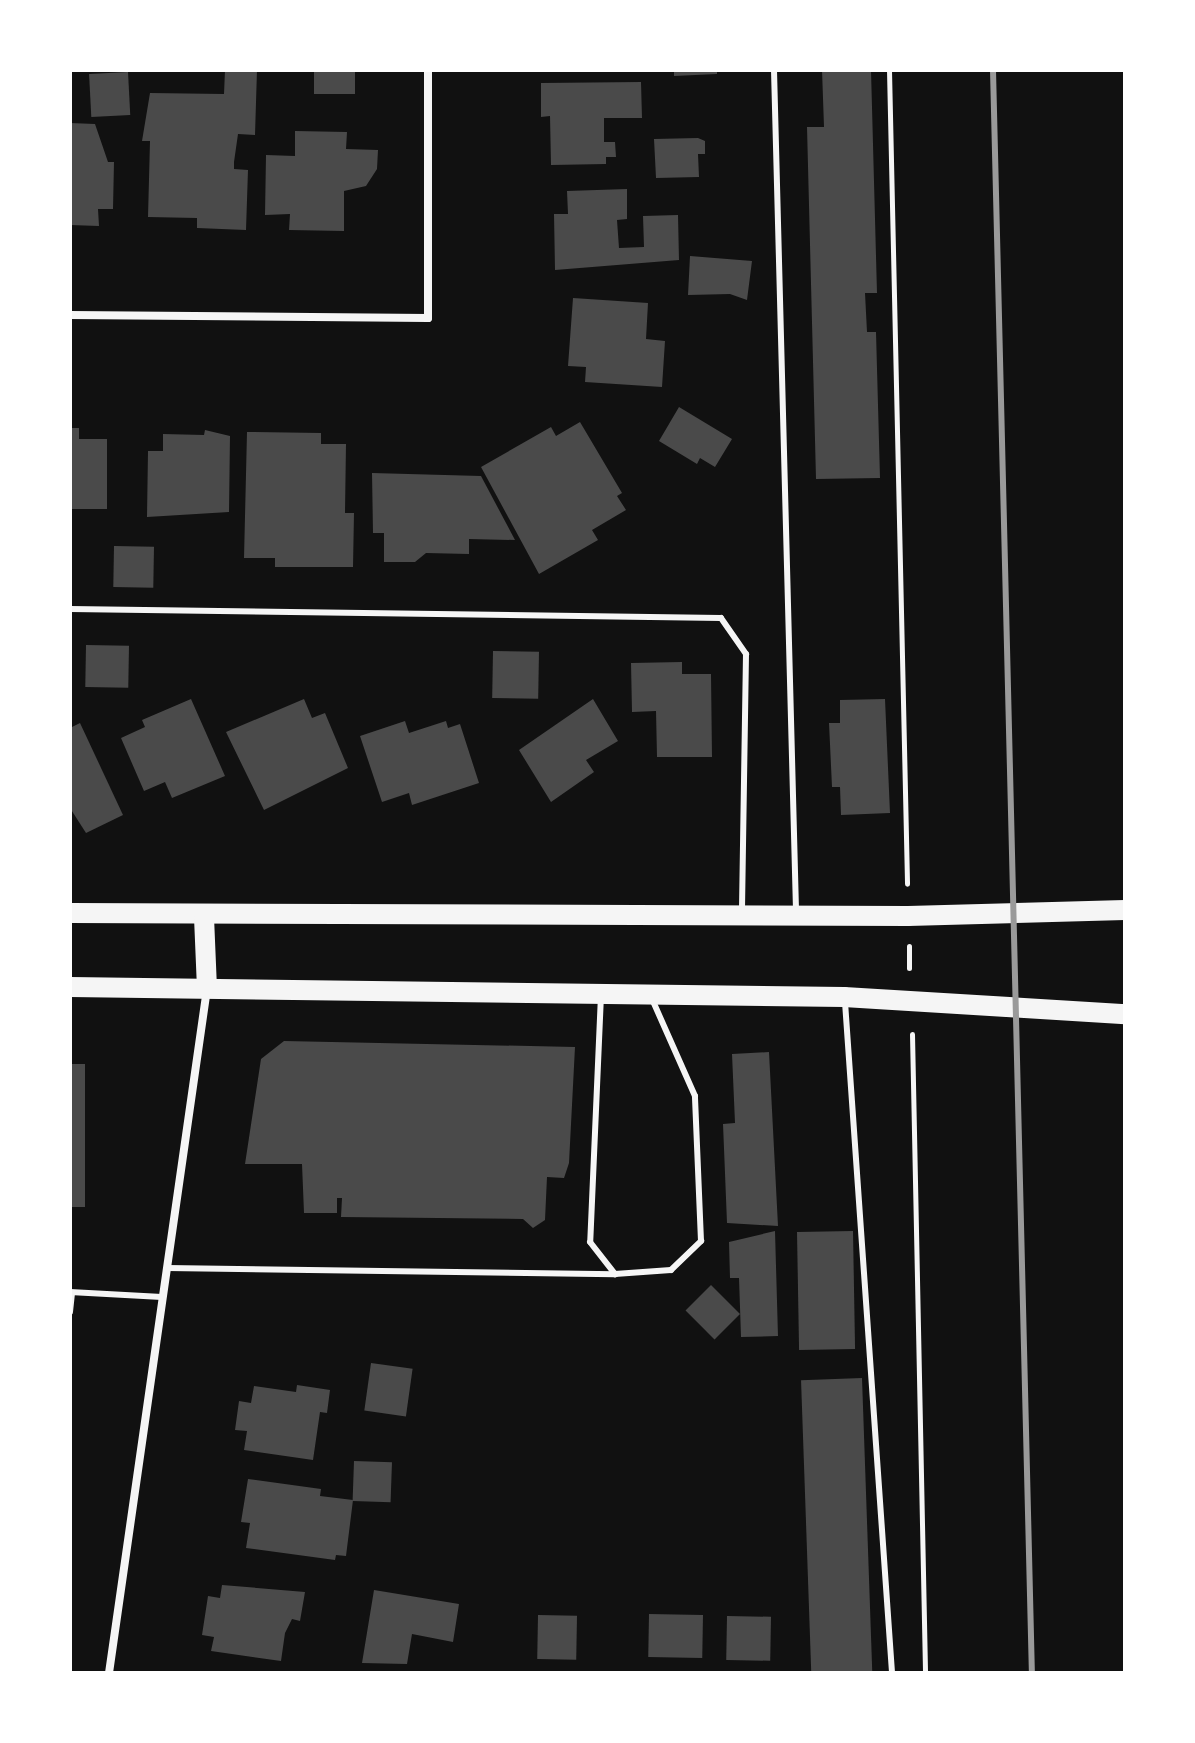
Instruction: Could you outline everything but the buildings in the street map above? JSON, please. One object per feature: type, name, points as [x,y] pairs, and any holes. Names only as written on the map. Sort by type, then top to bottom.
[{"type":"main road","points":[[70,913],[204,917],[908,916],[1125,910]]},
{"type":"main road","points":[[204,917],[207,988]]},
{"type":"main road","points":[[70,987],[650,992],[910,999],[1125,1014]]},
{"type":"street","points":[[70,315],[428,318],[428,70]]},
{"type":"street","points":[[109,1673],[207,988]]},
{"type":"lane","points":[[774,70],[796,915]]},
{"type":"lane","points":[[70,609],[721,618],[746,654],[741,914]]},
{"type":"lane","points":[[601,992],[590,1242],[615,1274]]},
{"type":"lane","points":[[167,1268],[615,1274],[671,1270],[701,1241],[695,1096],[650,992]]},
{"type":"lane","points":[[844,997],[892,1673]]},
{"type":"lane","points":[[70,1312],[71,1292],[162,1297]]},
{"type":"path","points":[[889,70],[925,1673]]},
{"type":"railway","points":[[993,70],[1032,1673]]}]
